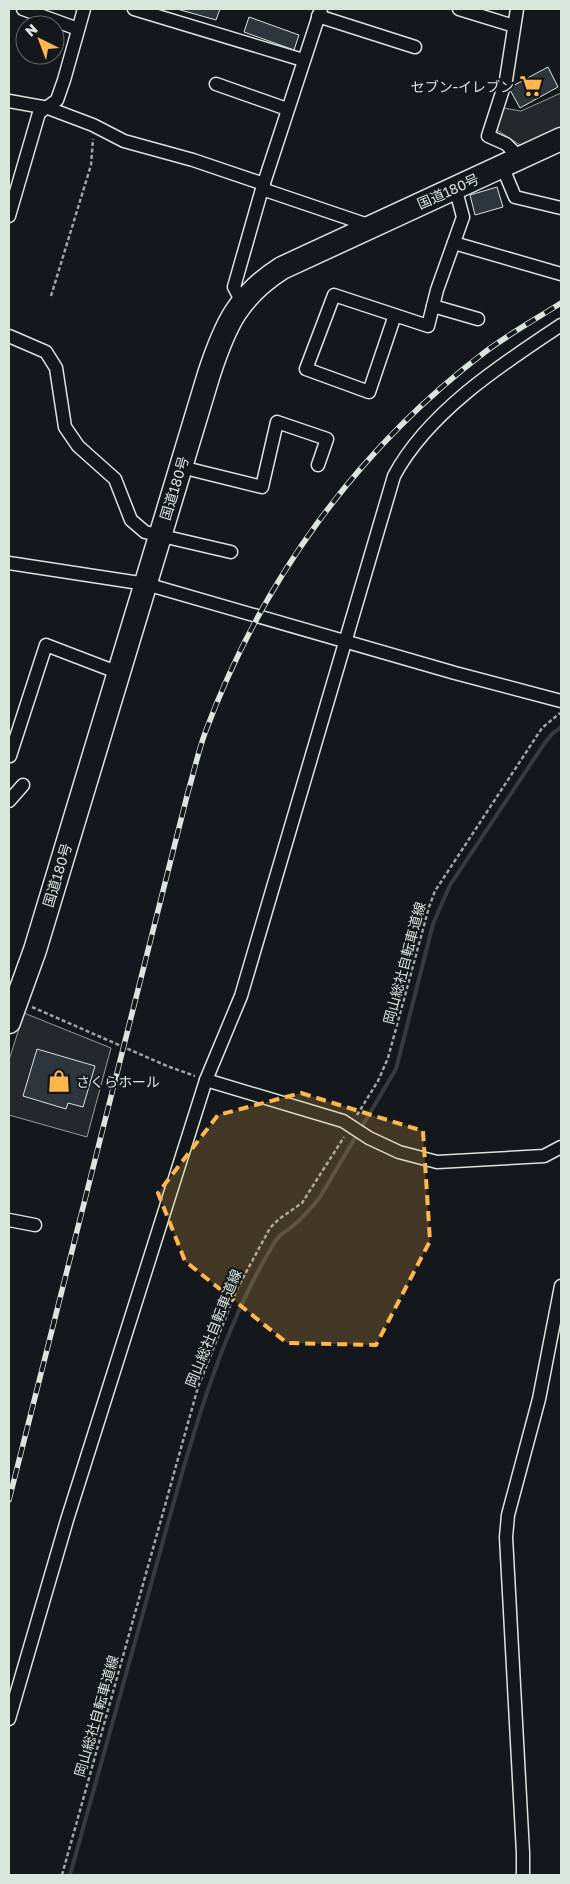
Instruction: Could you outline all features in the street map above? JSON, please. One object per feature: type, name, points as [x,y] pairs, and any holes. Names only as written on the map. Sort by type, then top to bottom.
[{"type":"highway","name":"国道180号","points":[[9,1022],[12,1000],[35,950],[223,333],[242,302],[261,283],[282,268],[561,139]]},
{"type":"street","points":[[23,9],[78,29]]},
{"type":"street","points":[[9,216],[39,113],[57,100],[84,9]]},
{"type":"street","points":[[134,9],[303,60]]},
{"type":"street","points":[[459,9],[514,26]]},
{"type":"street","points":[[517,9],[506,80],[488,136],[506,144],[511,162],[514,196],[561,208]]},
{"type":"street","points":[[242,302],[234,287],[263,186],[319,12],[415,47]]},
{"type":"street","points":[[216,84],[287,109]]},
{"type":"street","points":[[9,101],[48,108],[94,125],[124,141],[193,160],[371,226]]},
{"type":"street","points":[[396,315],[370,392],[306,370],[334,295],[396,315],[428,326],[463,218],[455,187]]},
{"type":"street","points":[[454,243],[561,274]]},
{"type":"street","points":[[433,306],[478,319]]},
{"type":"street","points":[[9,1719],[70,1511],[206,1080],[241,996],[394,476],[418,438],[433,422],[525,349],[561,325]]},
{"type":"street","points":[[9,336],[46,352],[56,368],[65,427],[78,446],[115,479],[131,520],[145,532],[231,552]]},
{"type":"street","points":[[181,467],[262,487],[278,422],[327,438],[318,465]]},
{"type":"street","points":[[9,563],[146,584],[455,673],[561,701]]},
{"type":"street","points":[[10,756],[46,645],[119,673]]},
{"type":"street","points":[[9,802],[23,785]]},
{"type":"street","points":[[206,1080],[343,1121],[370,1138],[399,1152],[437,1162],[544,1156],[561,1147]]},
{"type":"street","points":[[9,1220],[35,1225]]},
{"type":"street","points":[[523,1875],[524,1853],[506,1537],[508,1515],[539,1399],[561,1286]]},
{"type":"path","points":[[51,296],[92,165],[94,125]]},
{"type":"path","name":"岡山総社自転車道線","points":[[62,1875],[198,1387],[213,1345],[237,1289],[270,1228],[279,1219],[302,1203],[378,1081],[388,1058],[435,891],[542,728],[561,713]]},
{"type":"path","points":[[12,1000],[167,1066],[206,1080]]},
{"type":"highlighted area","points":[[301,1093],[423,1131],[430,1241],[376,1345],[287,1343],[185,1261],[158,1193],[218,1115]]},
{"type":"shaded area","points":[[561,93],[561,127],[523,147],[494,128],[503,108],[521,111]]},
{"type":"shaded area","points":[[24,1013],[111,1048],[87,1137],[9,1115],[9,1060]]},
{"type":"building","points":[[177,9],[220,9],[216,20]]},
{"type":"building","points":[[249,17],[299,35],[294,50],[244,32]]},
{"type":"building","points":[[548,67],[558,87],[520,108],[509,88]]},
{"type":"building","points":[[497,187],[503,207],[475,215],[470,195]]},
{"type":"building","name":"さくらホール","points":[[37,1049],[95,1066],[83,1107],[68,1103],[66,1109],[23,1096]]},
{"type":"waterway","points":[[70,1875],[194,1434],[206,1394],[236,1317],[276,1240],[301,1219],[320,1197],[396,1069],[433,924],[450,885],[544,744],[561,727]]},
{"type":"railway","points":[[9,1500],[188,792],[203,740],[228,677],[254,624],[284,572],[354,476],[438,390],[494,345],[561,303]]},
{"type":"place","name":"セブン-イレブン","points":[[531,86]]},
{"type":"place","name":"さくらホール","points":[[59,1081]]}]
